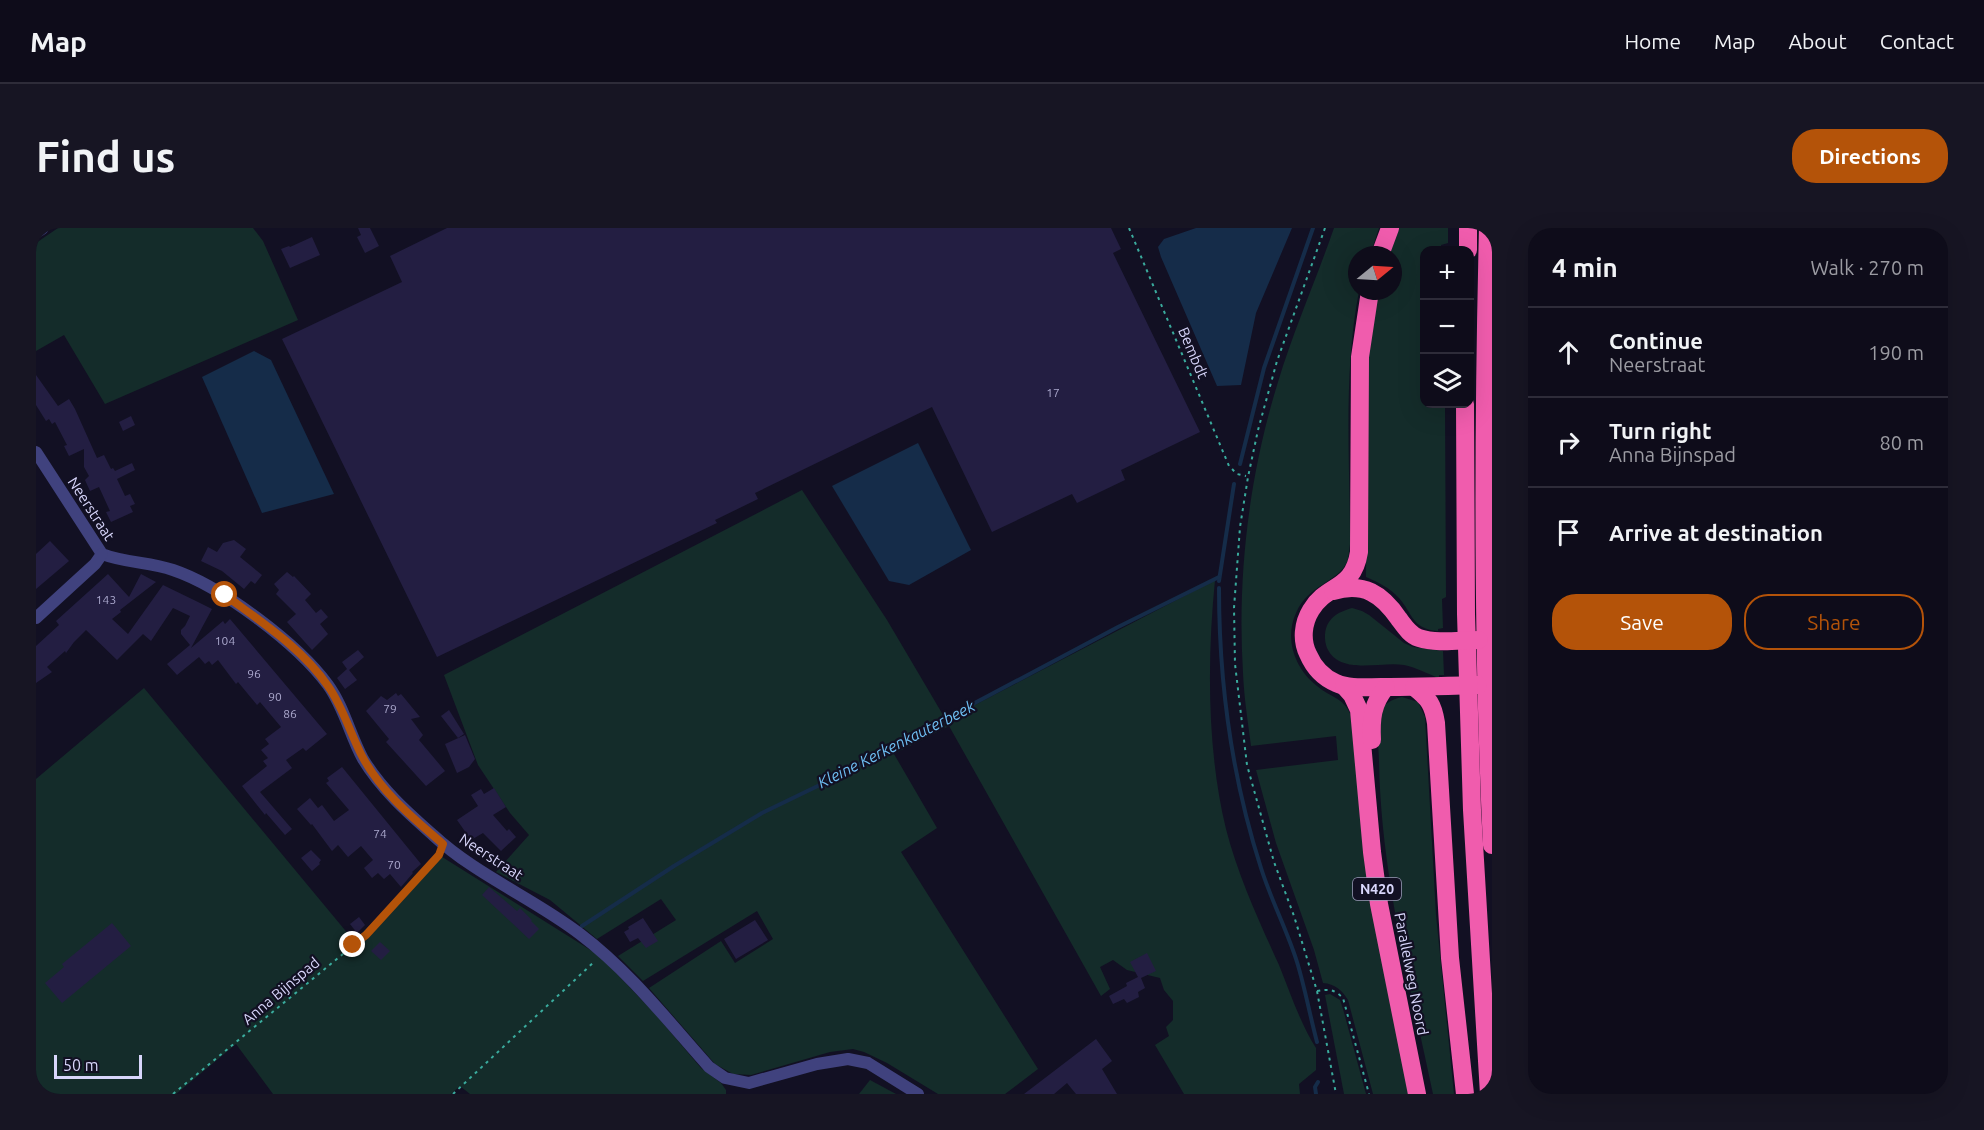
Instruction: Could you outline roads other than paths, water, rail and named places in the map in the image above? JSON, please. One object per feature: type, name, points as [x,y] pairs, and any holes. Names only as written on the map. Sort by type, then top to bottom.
[{"type":"highway","points":[[1383,246],[1390,228]]},
{"type":"highway","points":[[1468,228],[1468,246]]},
{"type":"highway","points":[[1488,228],[1484,473],[1486,681],[1492,845]]},
{"type":"highway","points":[[1331,592],[1349,579],[1357,568],[1360,357],[1369,300]]},
{"type":"highway","points":[[1465,408],[1466,614],[1472,799],[1489,1094]]},
{"type":"highway","points":[[1331,592],[1351,588],[1363,589],[1377,595],[1388,603],[1407,630],[1417,638],[1438,641],[1492,639]]},
{"type":"highway","name":"N420","points":[[1331,592],[1314,606],[1307,616],[1304,632],[1305,649],[1312,664],[1322,676],[1344,686],[1492,685]]},
{"type":"highway","name":"Parallelweg Noord","points":[[1344,686],[1352,695],[1359,710],[1369,831],[1379,904],[1417,1094]]},
{"type":"highway","name":"Parallelweg Noord","points":[[1386,687],[1372,710],[1375,789],[1389,905],[1427,1094]]},
{"type":"highway","points":[[1414,687],[1426,696],[1433,707],[1436,723],[1449,947],[1465,1094]]},
{"type":"street","points":[[36,233],[44,228]]},
{"type":"street","name":"Neerstraat","points":[[36,452],[102,554],[172,570],[199,581],[225,595],[296,650],[330,687],[363,757],[384,789],[443,844],[492,878],[548,911],[622,970],[709,1067],[725,1078],[748,1083],[817,1064],[848,1059],[868,1063],[918,1094]]},
{"type":"street","points":[[36,618],[95,564],[102,554]]},
{"type":"water","points":[[1196,228],[1292,228],[1256,313],[1241,385],[1217,386],[1158,247],[1164,239]]},
{"type":"water","points":[[254,351],[271,360],[334,494],[262,513],[202,377]]},
{"type":"water","points":[[918,443],[971,550],[909,585],[889,581],[832,486]]},
{"type":"waterway","points":[[1240,464],[1264,368],[1313,228]]},
{"type":"waterway","points":[[1219,581],[1234,484]]},
{"type":"waterway","name":"Kleine Kerkenkauterbeek","points":[[582,926],[674,866],[762,813],[826,782],[1118,627],[1219,577]]},
{"type":"waterway","points":[[1219,588],[1221,659],[1229,730],[1242,800],[1265,880],[1297,962],[1317,1042]]},
{"type":"waterway","points":[[1316,1094],[1315,1087],[1318,1082]]}]
